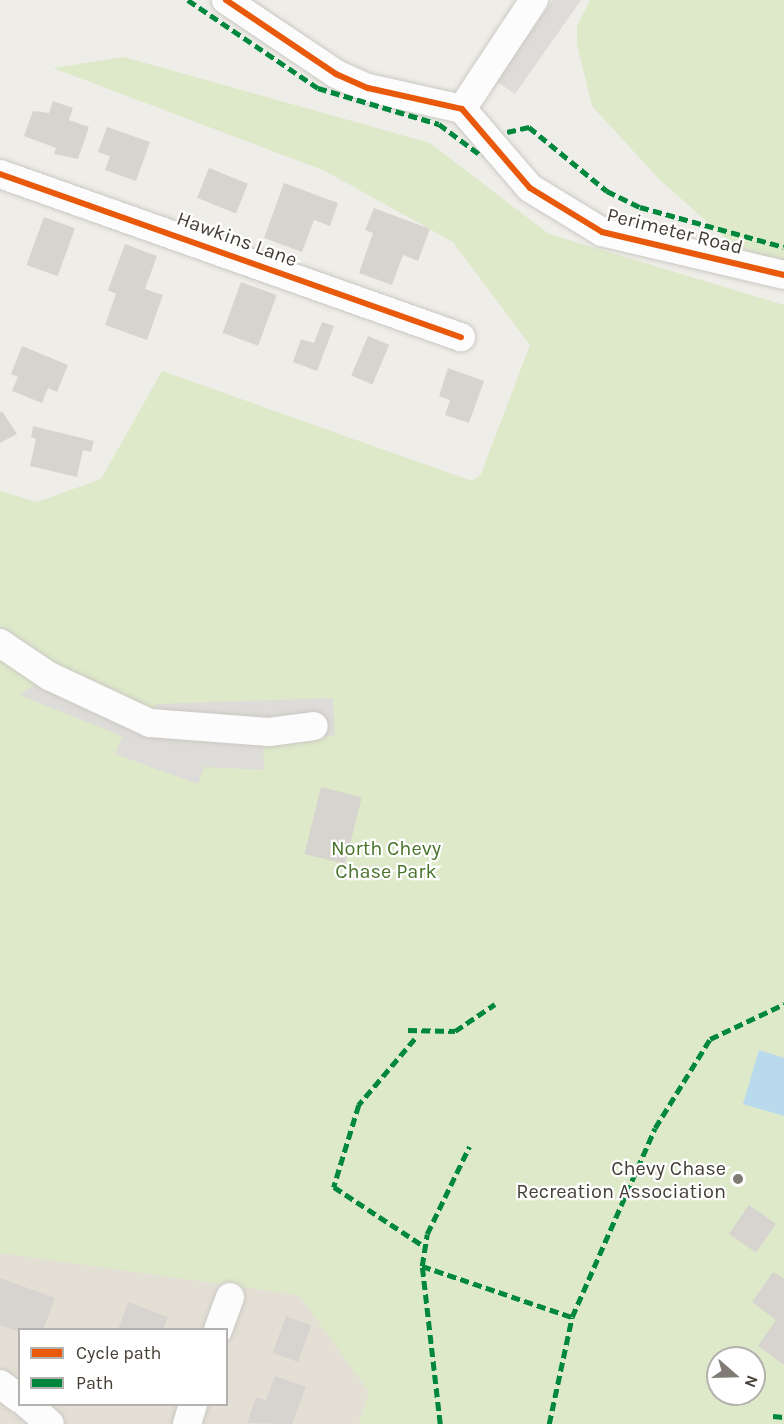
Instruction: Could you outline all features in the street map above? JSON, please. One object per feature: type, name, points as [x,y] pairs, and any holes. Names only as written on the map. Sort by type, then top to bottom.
[{"type":"street","points":[[226,0],[336,74],[368,88],[462,109],[534,0]]},
{"type":"street","name":"Perimeter Road","points":[[462,109],[530,188],[602,232],[784,275]]},
{"type":"street","name":"Hawkins Lane","points":[[0,174],[461,337]]},
{"type":"street","points":[[0,643],[49,676],[150,723],[269,732],[314,726]]},
{"type":"street","points":[[219,1328],[230,1297]]},
{"type":"street","points":[[0,1384],[18,1398]]},
{"type":"street","points":[[29,1406],[50,1424]]},
{"type":"street","points":[[187,1424],[192,1406]]},
{"type":"shaded area","points":[[553,0],[581,0],[515,94],[496,81]]},
{"type":"shaded area","points":[[49,676],[150,723],[156,704],[333,698],[335,735],[263,744],[264,770],[204,767],[198,784],[115,754],[122,736],[19,695]]},
{"type":"shaded area","points":[[0,1227],[342,1299],[378,1364],[359,1424],[0,1424]]},
{"type":"green space","points":[[590,0],[784,0],[784,267],[733,245],[659,179],[592,106],[577,44],[577,26]]},
{"type":"green space","name":"North Chevy Chase Park","points":[[124,57],[430,143],[549,234],[784,305],[784,1424],[359,1424],[369,1392],[299,1295],[0,1253],[0,491],[37,502],[101,479],[162,371],[472,481],[481,474],[530,345],[453,242],[325,171],[53,68]]},
{"type":"water","points":[[759,1050],[784,1058],[784,1116],[743,1104]]},
{"type":"building","points":[[53,101],[73,108],[69,120],[89,127],[78,159],[54,154],[56,148],[24,136],[33,111],[49,113]]},
{"type":"building","points":[[107,127],[150,142],[136,181],[105,170],[110,156],[98,152]]},
{"type":"building","points":[[209,168],[248,184],[236,213],[197,198]]},
{"type":"building","points":[[284,183],[338,203],[330,226],[314,220],[302,252],[264,238]]},
{"type":"building","points":[[374,208],[430,229],[418,261],[403,255],[392,285],[359,273],[373,233],[365,230]]},
{"type":"building","points":[[44,217],[75,228],[58,276],[27,265]]},
{"type":"building","points":[[125,244],[157,256],[145,289],[163,295],[147,340],[105,325],[116,294],[108,290]]},
{"type":"building","points":[[241,282],[277,295],[258,346],[223,333]]},
{"type":"building","points":[[322,322],[334,326],[317,371],[293,362],[301,339],[314,343]]},
{"type":"building","points":[[368,336],[389,345],[372,385],[351,376]]},
{"type":"building","points":[[22,346],[68,365],[57,392],[48,388],[42,403],[12,391],[18,377],[11,374]]},
{"type":"building","points":[[448,368],[484,381],[469,423],[445,415],[450,400],[439,396]]},
{"type":"building","points":[[2,411],[17,434],[0,443],[0,413]]},
{"type":"building","points":[[33,426],[94,441],[91,452],[83,450],[77,477],[30,466],[36,439],[31,437]]},
{"type":"building","points":[[321,787],[362,797],[345,864],[304,854]]},
{"type":"building","points":[[749,1205],[776,1224],[756,1253],[729,1234]]},
{"type":"building","points":[[773,1272],[784,1279],[784,1365],[766,1352],[766,1346],[758,1346],[776,1320],[752,1302]]},
{"type":"building","points":[[0,1278],[55,1298],[44,1328],[18,1328],[18,1331],[0,1325]]},
{"type":"building","points":[[128,1302],[168,1317],[164,1328],[119,1328]]},
{"type":"building","points":[[286,1316],[311,1325],[298,1362],[273,1353]]},
{"type":"building","points":[[275,1376],[306,1387],[292,1424],[247,1423],[256,1397],[266,1400]]},
{"type":"marked path","points":[[188,0],[318,88],[439,124],[482,156]]},
{"type":"marked path","points":[[507,132],[529,127],[607,191],[640,207],[784,247]]},
{"type":"marked path","points":[[408,1030],[455,1031],[495,1004]]},
{"type":"marked path","points":[[549,1424],[572,1317],[655,1128],[710,1039],[784,1004]]},
{"type":"marked path","points":[[415,1039],[359,1105],[334,1187],[425,1247]]},
{"type":"marked path","points":[[440,1424],[422,1266],[427,1234],[469,1147]]},
{"type":"marked path","points":[[422,1266],[572,1317]]},
{"type":"marked path","points":[[773,1416],[784,1417]]},
{"type":"cycle path","points":[[226,0],[336,74],[368,88],[462,109],[530,188],[602,232],[784,275]]},
{"type":"cycle path","points":[[0,174],[461,337]]},
{"type":"place","name":"Chevy Chase Recreation Association","points":[[738,1179]]}]
